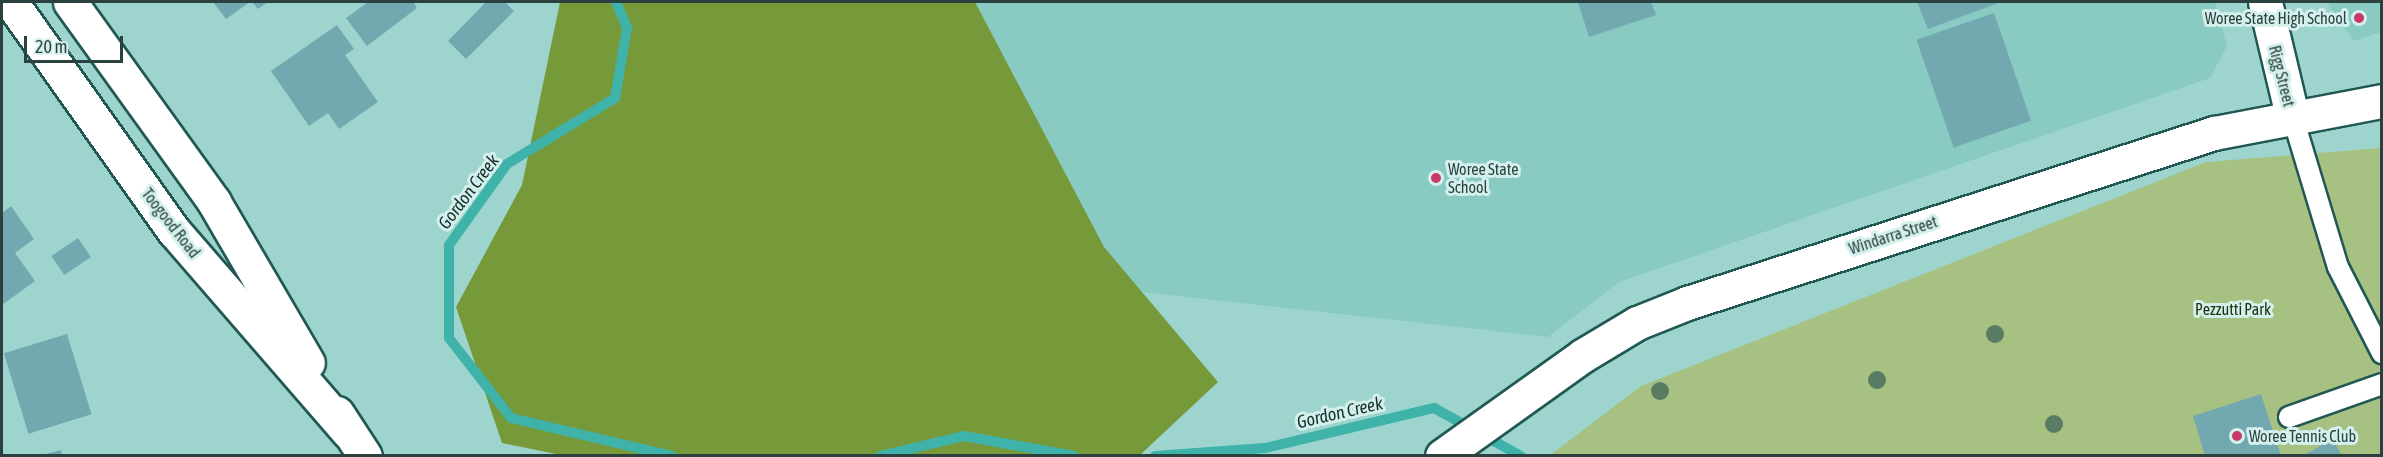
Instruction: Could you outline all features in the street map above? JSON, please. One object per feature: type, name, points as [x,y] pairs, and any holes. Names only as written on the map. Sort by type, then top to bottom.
[{"type":"street","name":"Toogood Road","points":[[11,2],[174,231],[357,444]]},
{"type":"street","name":"Toogood Road","points":[[70,2],[214,202],[357,444]]},
{"type":"street","name":"Rigg Street","points":[[2265,2],[2292,115]]},
{"type":"street","name":"Windarra Street","points":[[1442,456],[1582,356],[1637,323],[1687,303],[2214,133],[2292,115],[2382,100]]},
{"type":"lane","points":[[2292,115],[2338,267],[2382,353]]},
{"type":"lane","points":[[2289,417],[2382,384]]},
{"type":"shaded area","name":"Woree State School","points":[[828,2],[2215,2],[2227,46],[2210,78],[1619,282],[1548,337],[1023,279]]},
{"type":"shaded area","name":"Woree State High School","points":[[2326,2],[2381,2],[2381,32],[2354,41]]},
{"type":"green space","points":[[560,2],[975,2],[1104,247],[1218,382],[1140,455],[566,456],[502,443],[456,307],[522,185]]},
{"type":"green space","name":"Pezzutti Park","points":[[2381,148],[2381,455],[1549,456],[1641,386],[2206,162]]},
{"type":"building","points":[[213,2],[250,2],[226,19]]},
{"type":"building","points":[[252,2],[268,2],[258,9]]},
{"type":"building","points":[[368,2],[413,2],[417,8],[367,46],[346,18]]},
{"type":"building","points":[[486,2],[505,2],[514,11],[466,59],[448,41]]},
{"type":"building","points":[[1578,2],[1651,2],[1656,15],[1589,37]]},
{"type":"building","points":[[1917,2],[2001,2],[1928,29]]},
{"type":"building","points":[[1994,13],[2031,121],[1954,147],[1916,40]]},
{"type":"building","points":[[337,25],[354,49],[345,55],[378,102],[339,129],[328,113],[309,126],[271,71]]},
{"type":"building","points":[[11,206],[34,239],[15,253],[35,281],[2,305],[2,213]]},
{"type":"building","points":[[78,238],[91,257],[64,275],[51,256]]},
{"type":"building","points":[[67,334],[92,414],[28,434],[4,353]]},
{"type":"building","name":"Woree Tennis Club","points":[[2261,394],[2281,456],[2205,456],[2193,416]]},
{"type":"building","points":[[2333,439],[2342,456],[2302,456]]},
{"type":"building","points":[[61,450],[62,456],[42,455]]},
{"type":"waterway","name":"Gordon Creek","points":[[616,2],[627,28],[615,98],[507,164],[449,245],[449,338],[511,418],[672,456]]},
{"type":"waterway","name":"Gordon Creek","points":[[1155,456],[1265,448],[1434,408],[1521,456]]},
{"type":"waterway","name":"Gordon Creek","points":[[880,456],[964,436],[1074,456]]},
{"type":"place","name":"Woree State High School","points":[[2359,18]]},
{"type":"place","name":"Woree State School","points":[[1436,178]]},
{"type":"place","name":"Woree Tennis Club","points":[[2237,436]]}]
